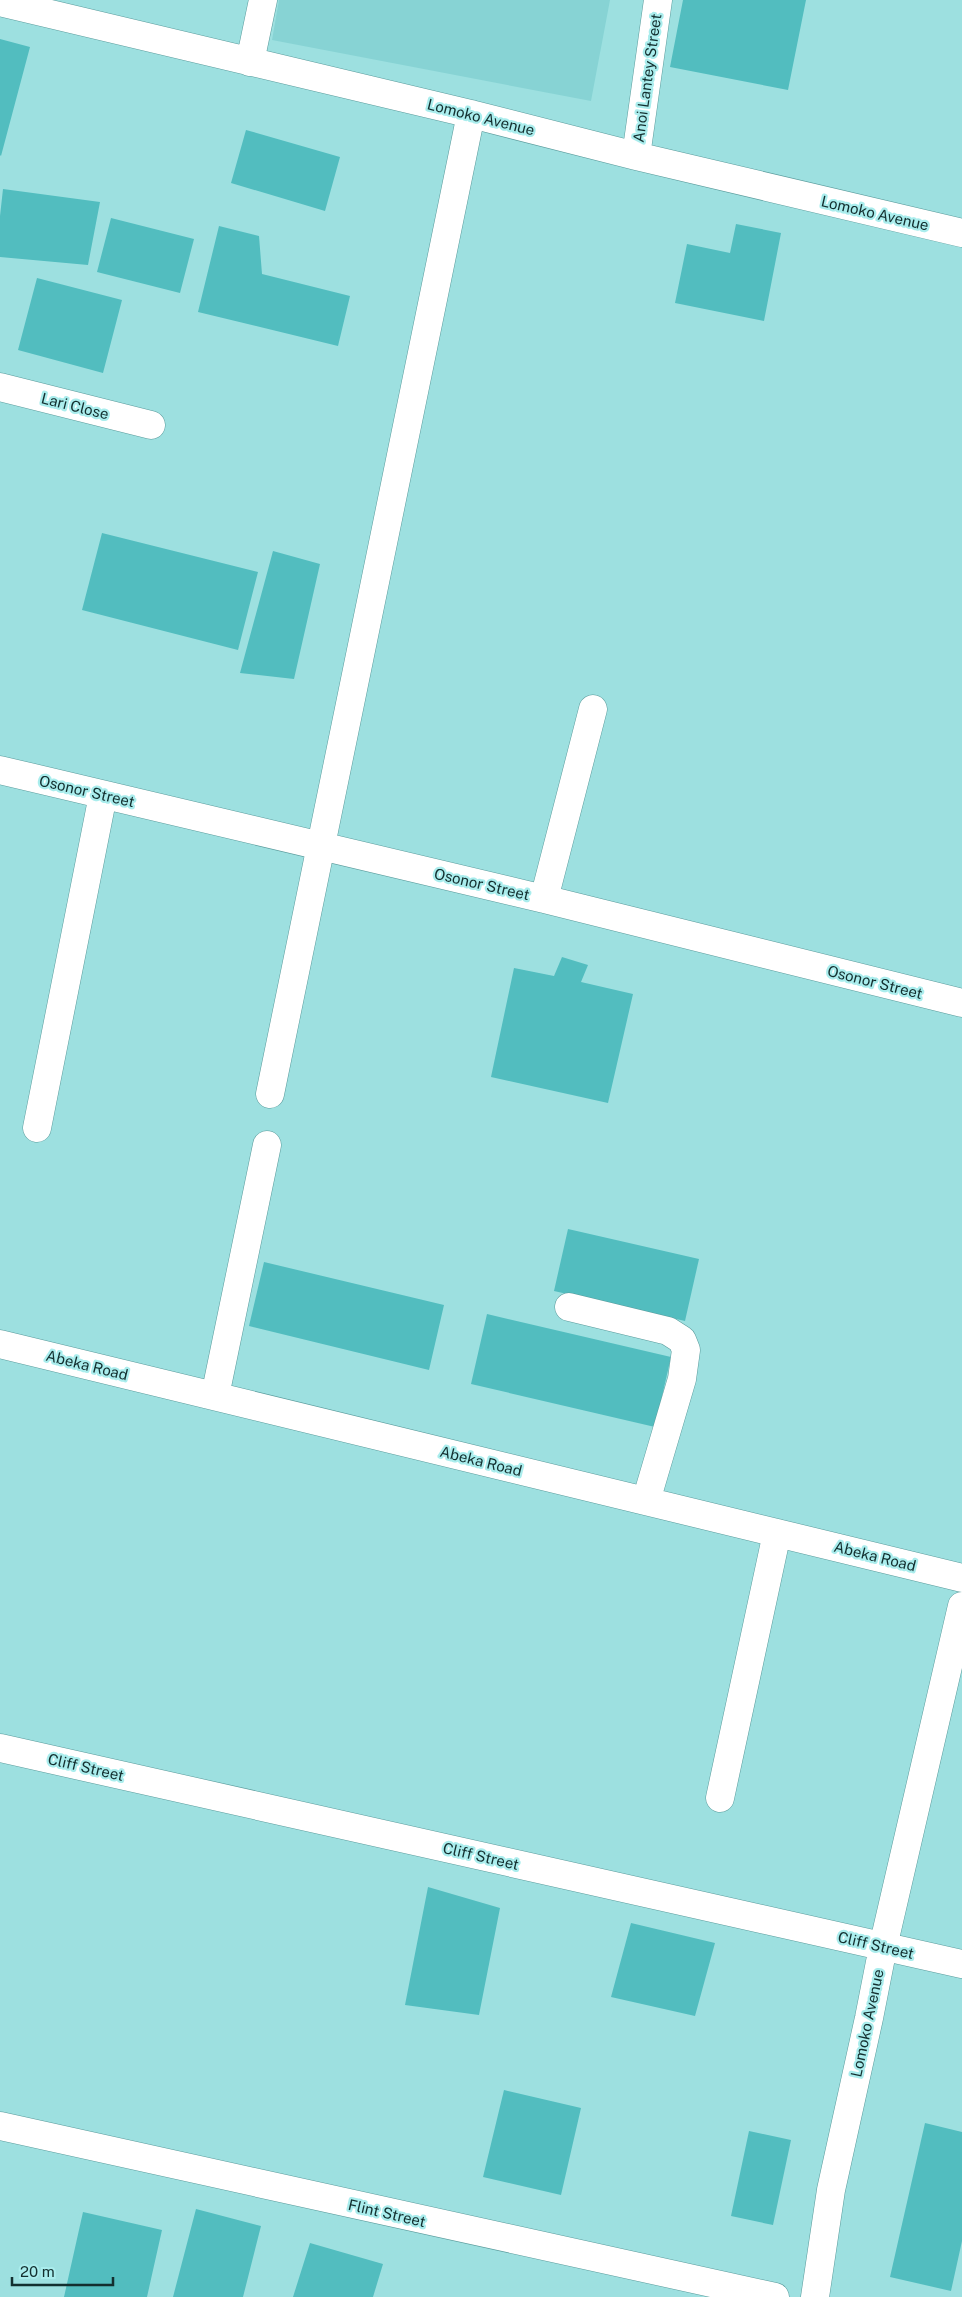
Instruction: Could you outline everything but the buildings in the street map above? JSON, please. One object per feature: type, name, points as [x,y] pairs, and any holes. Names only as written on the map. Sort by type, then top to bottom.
[{"type":"street","points":[[250,62],[263,0]]},
{"type":"street","name":"Anoi Lantey Street","points":[[636,156],[658,0]]},
{"type":"street","name":"Lomoko Avenue","points":[[0,2],[962,233]]},
{"type":"street","points":[[270,1094],[471,114]]},
{"type":"street","name":"Lari Close","points":[[0,387],[151,425]]},
{"type":"street","points":[[544,899],[593,709]]},
{"type":"street","name":"Osonor Street","points":[[0,770],[544,899],[962,1004]]},
{"type":"street","points":[[37,1128],[103,795]]},
{"type":"street","points":[[216,1396],[267,1145]]},
{"type":"street","points":[[569,1307],[668,1331],[682,1340],[686,1350],[682,1379],[646,1501]]},
{"type":"street","name":"Abeka Road","points":[[0,1344],[962,1578]]},
{"type":"street","points":[[720,1798],[777,1533]]},
{"type":"street","name":"Lomoko Avenue","points":[[815,2297],[831,2190],[883,1947],[962,1606]]},
{"type":"street","name":"Cliff Street","points":[[0,1748],[962,1964]]},
{"type":"street","name":"Flint Street","points":[[0,2126],[775,2297]]},
{"type":"shaded area","points":[[279,0],[610,0],[591,101],[272,40]]}]
